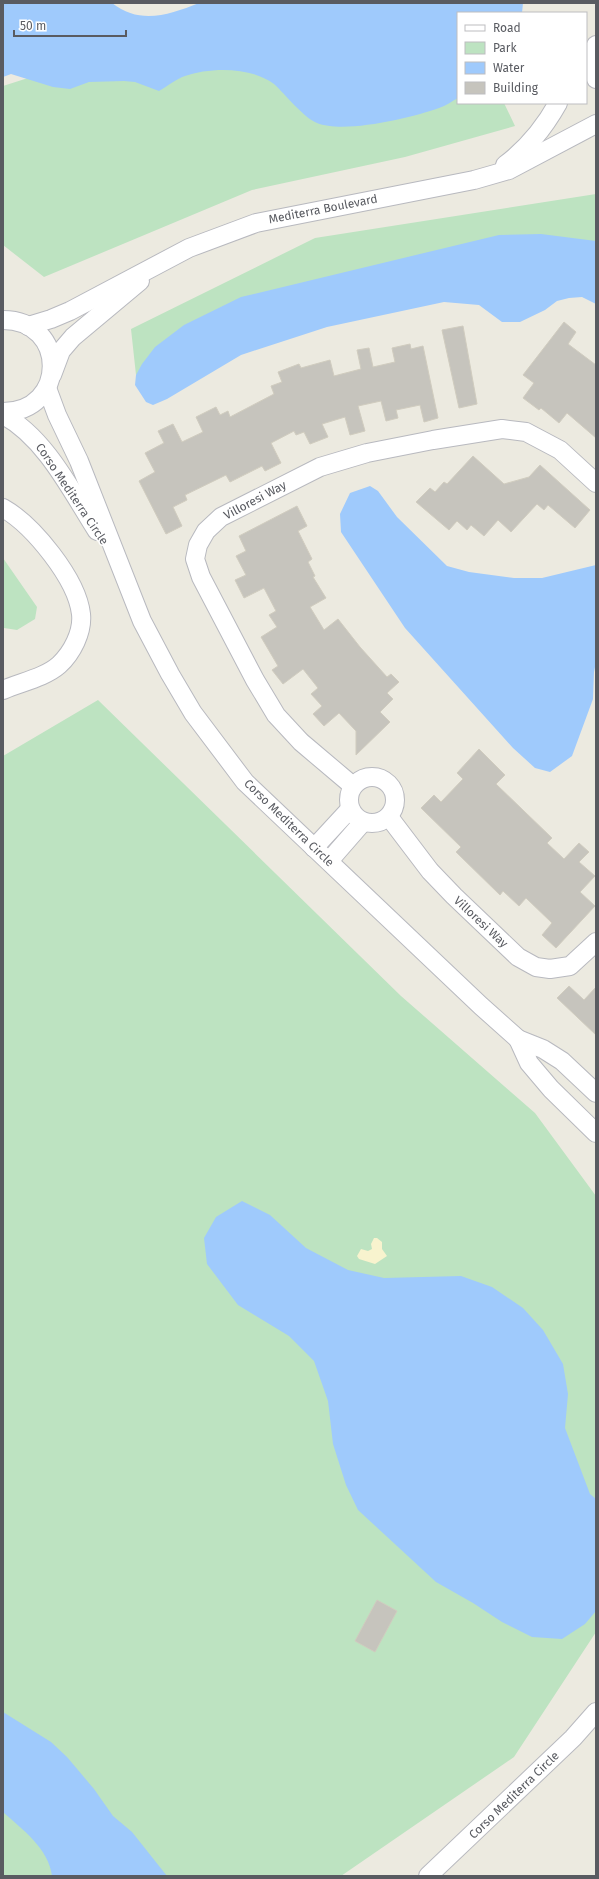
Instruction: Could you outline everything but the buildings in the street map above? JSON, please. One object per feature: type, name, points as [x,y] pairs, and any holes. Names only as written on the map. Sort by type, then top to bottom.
[{"type":"street","points":[[587,56],[596,44]]},
{"type":"street","points":[[596,44],[593,52],[592,66],[596,79]]},
{"type":"street","name":"Mediterra Boulevard","points":[[490,176],[516,156],[535,138],[549,119],[557,104]]},
{"type":"street","name":"Mediterra Boulevard","points":[[12,321],[51,319],[70,311],[189,248],[256,223],[474,180],[509,170],[596,124]]},
{"type":"street","name":"Mediterra Boulevard","points":[[49,381],[61,351],[73,337],[162,263]]},
{"type":"street","name":"Corso Mediterra Circle","points":[[12,321],[40,334],[48,346],[52,360],[49,381],[57,415],[79,461],[142,621],[170,674],[193,713],[246,782],[481,1006],[518,1039],[543,1049],[562,1061],[596,1093]]},
{"type":"street","name":"Corso Mediterra Circle","points":[[3,414],[26,408],[38,400],[49,381]]},
{"type":"street","name":"Corso Mediterra Circle","points":[[3,414],[17,422],[29,433],[51,460],[118,562]]},
{"type":"street","name":"Villoresi Way","points":[[353,786],[301,742],[276,715],[255,680],[201,577],[195,559],[198,545],[206,531],[221,517],[320,467],[367,453],[433,440],[502,429],[526,432],[543,440],[560,450],[596,484]]},
{"type":"street","points":[[3,508],[29,527],[49,551],[74,592],[81,615],[78,636],[68,656],[58,666],[40,676],[3,690]]},
{"type":"street","points":[[370,777],[378,777],[385,781],[394,793],[396,801],[394,809],[389,817],[377,823],[363,822],[354,816],[350,809],[348,798],[353,786],[362,779],[370,777]]},
{"type":"street","points":[[314,848],[350,809]]},
{"type":"street","name":"Villoresi Way","points":[[389,817],[430,871],[518,957],[536,967],[550,969],[570,966],[596,942]]},
{"type":"street","points":[[329,861],[363,822]]},
{"type":"street","name":"Corso Mediterra Circle","points":[[518,1039],[529,1063],[551,1089],[596,1133]]},
{"type":"street","name":"Corso Mediterra Circle","points":[[428,1876],[573,1738],[596,1712]]},
{"type":"green space","points":[[457,44],[457,104],[504,104],[515,126],[405,157],[252,190],[44,277],[3,245],[3,86],[28,78]]},
{"type":"green space","points":[[596,194],[596,296],[336,299],[136,375],[131,329],[315,238]]},
{"type":"green space","points":[[3,558],[37,607],[35,619],[17,630],[4,628],[3,634]]},
{"type":"green space","points":[[98,700],[401,996],[535,1113],[596,1196],[596,1632],[514,1757],[341,1876],[3,1876],[3,756]]},
{"type":"sand","points":[[374,1238],[377,1238],[382,1242],[382,1249],[387,1256],[375,1264],[359,1259],[357,1256],[361,1249],[368,1251],[372,1249],[371,1244]]},
{"type":"water","points":[[3,3],[112,3],[133,14],[155,16],[177,11],[199,3],[523,3],[522,12],[457,12],[457,99],[447,105],[427,112],[395,120],[360,126],[329,126],[317,123],[306,116],[274,84],[265,78],[254,74],[231,70],[195,73],[178,79],[159,91],[135,82],[124,81],[89,82],[70,89],[53,87],[11,74],[3,77]]},
{"type":"water","points":[[541,234],[596,241],[596,304],[582,297],[569,298],[557,301],[545,310],[520,322],[502,322],[479,305],[444,302],[327,327],[241,355],[167,399],[153,405],[146,402],[135,385],[136,375],[142,364],[155,347],[184,325],[241,297],[499,235]]},
{"type":"water","points":[[370,486],[378,491],[397,517],[447,566],[469,572],[514,578],[542,578],[596,565],[596,662],[593,699],[572,756],[550,772],[535,768],[513,748],[405,628],[341,532],[340,514],[350,493]]},
{"type":"water","points":[[242,1201],[270,1215],[306,1248],[348,1270],[384,1278],[461,1276],[492,1287],[523,1308],[543,1330],[563,1364],[568,1394],[565,1428],[590,1494],[596,1499],[596,1611],[585,1624],[562,1639],[532,1637],[502,1622],[473,1603],[436,1582],[358,1510],[346,1485],[333,1444],[328,1401],[314,1361],[289,1336],[238,1305],[207,1264],[204,1238],[216,1217]]},
{"type":"water","points":[[3,1712],[51,1742],[67,1757],[94,1789],[113,1816],[132,1832],[167,1876],[52,1876],[46,1857],[34,1840],[3,1812]]}]
